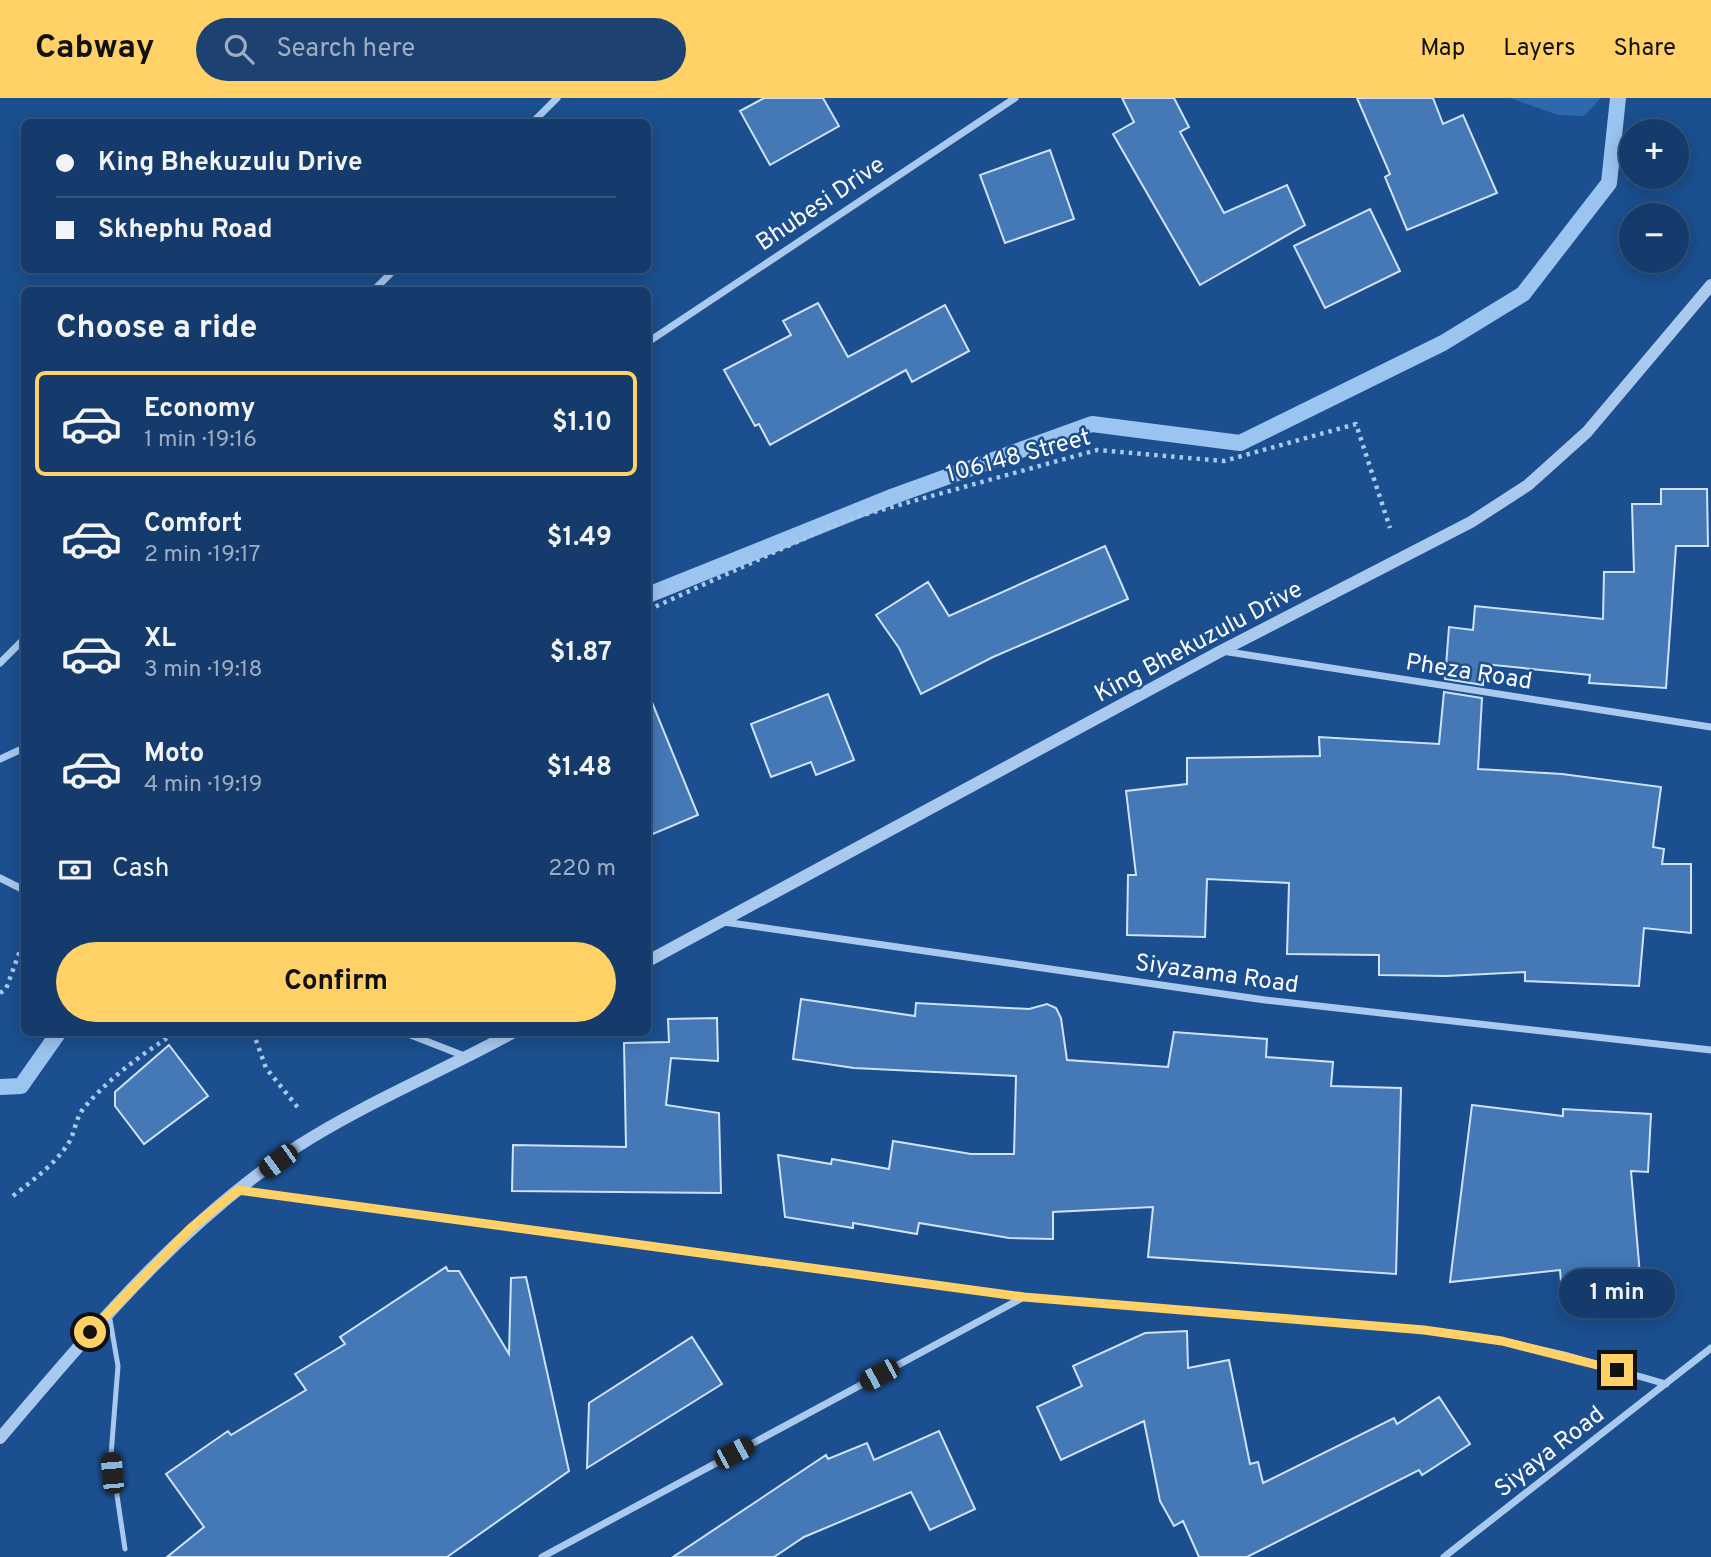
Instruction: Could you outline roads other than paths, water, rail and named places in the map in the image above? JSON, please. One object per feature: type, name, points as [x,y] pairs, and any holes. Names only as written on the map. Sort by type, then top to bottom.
[{"type":"street","points":[[536,119],[557,98]]},
{"type":"street","name":"Bhubesi Drive","points":[[651,340],[1015,98]]},
{"type":"street","points":[[377,287],[391,273]]},
{"type":"street","name":"King Bhekuzulu Drive","points":[[651,959],[1221,651],[1471,522],[1538,476],[1587,432],[1711,285]]},
{"type":"street","points":[[0,663],[21,642]]},
{"type":"street","name":"Pheza Road","points":[[1221,651],[1711,727]]},
{"type":"street","points":[[0,759],[21,749]]},
{"type":"street","points":[[0,878],[21,888]]},
{"type":"street","name":"Siyazama Road","points":[[720,922],[1265,1000],[1711,1049]]},
{"type":"street","points":[[413,1036],[468,1058]]},
{"type":"street","points":[[0,1438],[108,1311],[191,1228],[238,1190],[361,1109],[468,1058],[507,1036]]},
{"type":"street","points":[[238,1190],[1024,1297],[1424,1330],[1502,1341],[1568,1356],[1666,1384]]},
{"type":"street","points":[[542,1557],[1024,1297]]},
{"type":"street","name":"Siyaya Road","points":[[1444,1557],[1711,1348]]},
{"type":"lane","points":[[108,1311],[118,1366],[111,1455],[125,1549]]},
{"type":"waterway","points":[[651,594],[894,496],[1092,424],[1240,443],[1443,343],[1523,294],[1609,183],[1618,98]]},
{"type":"waterway","points":[[0,1087],[21,1086],[56,1036]]}]
